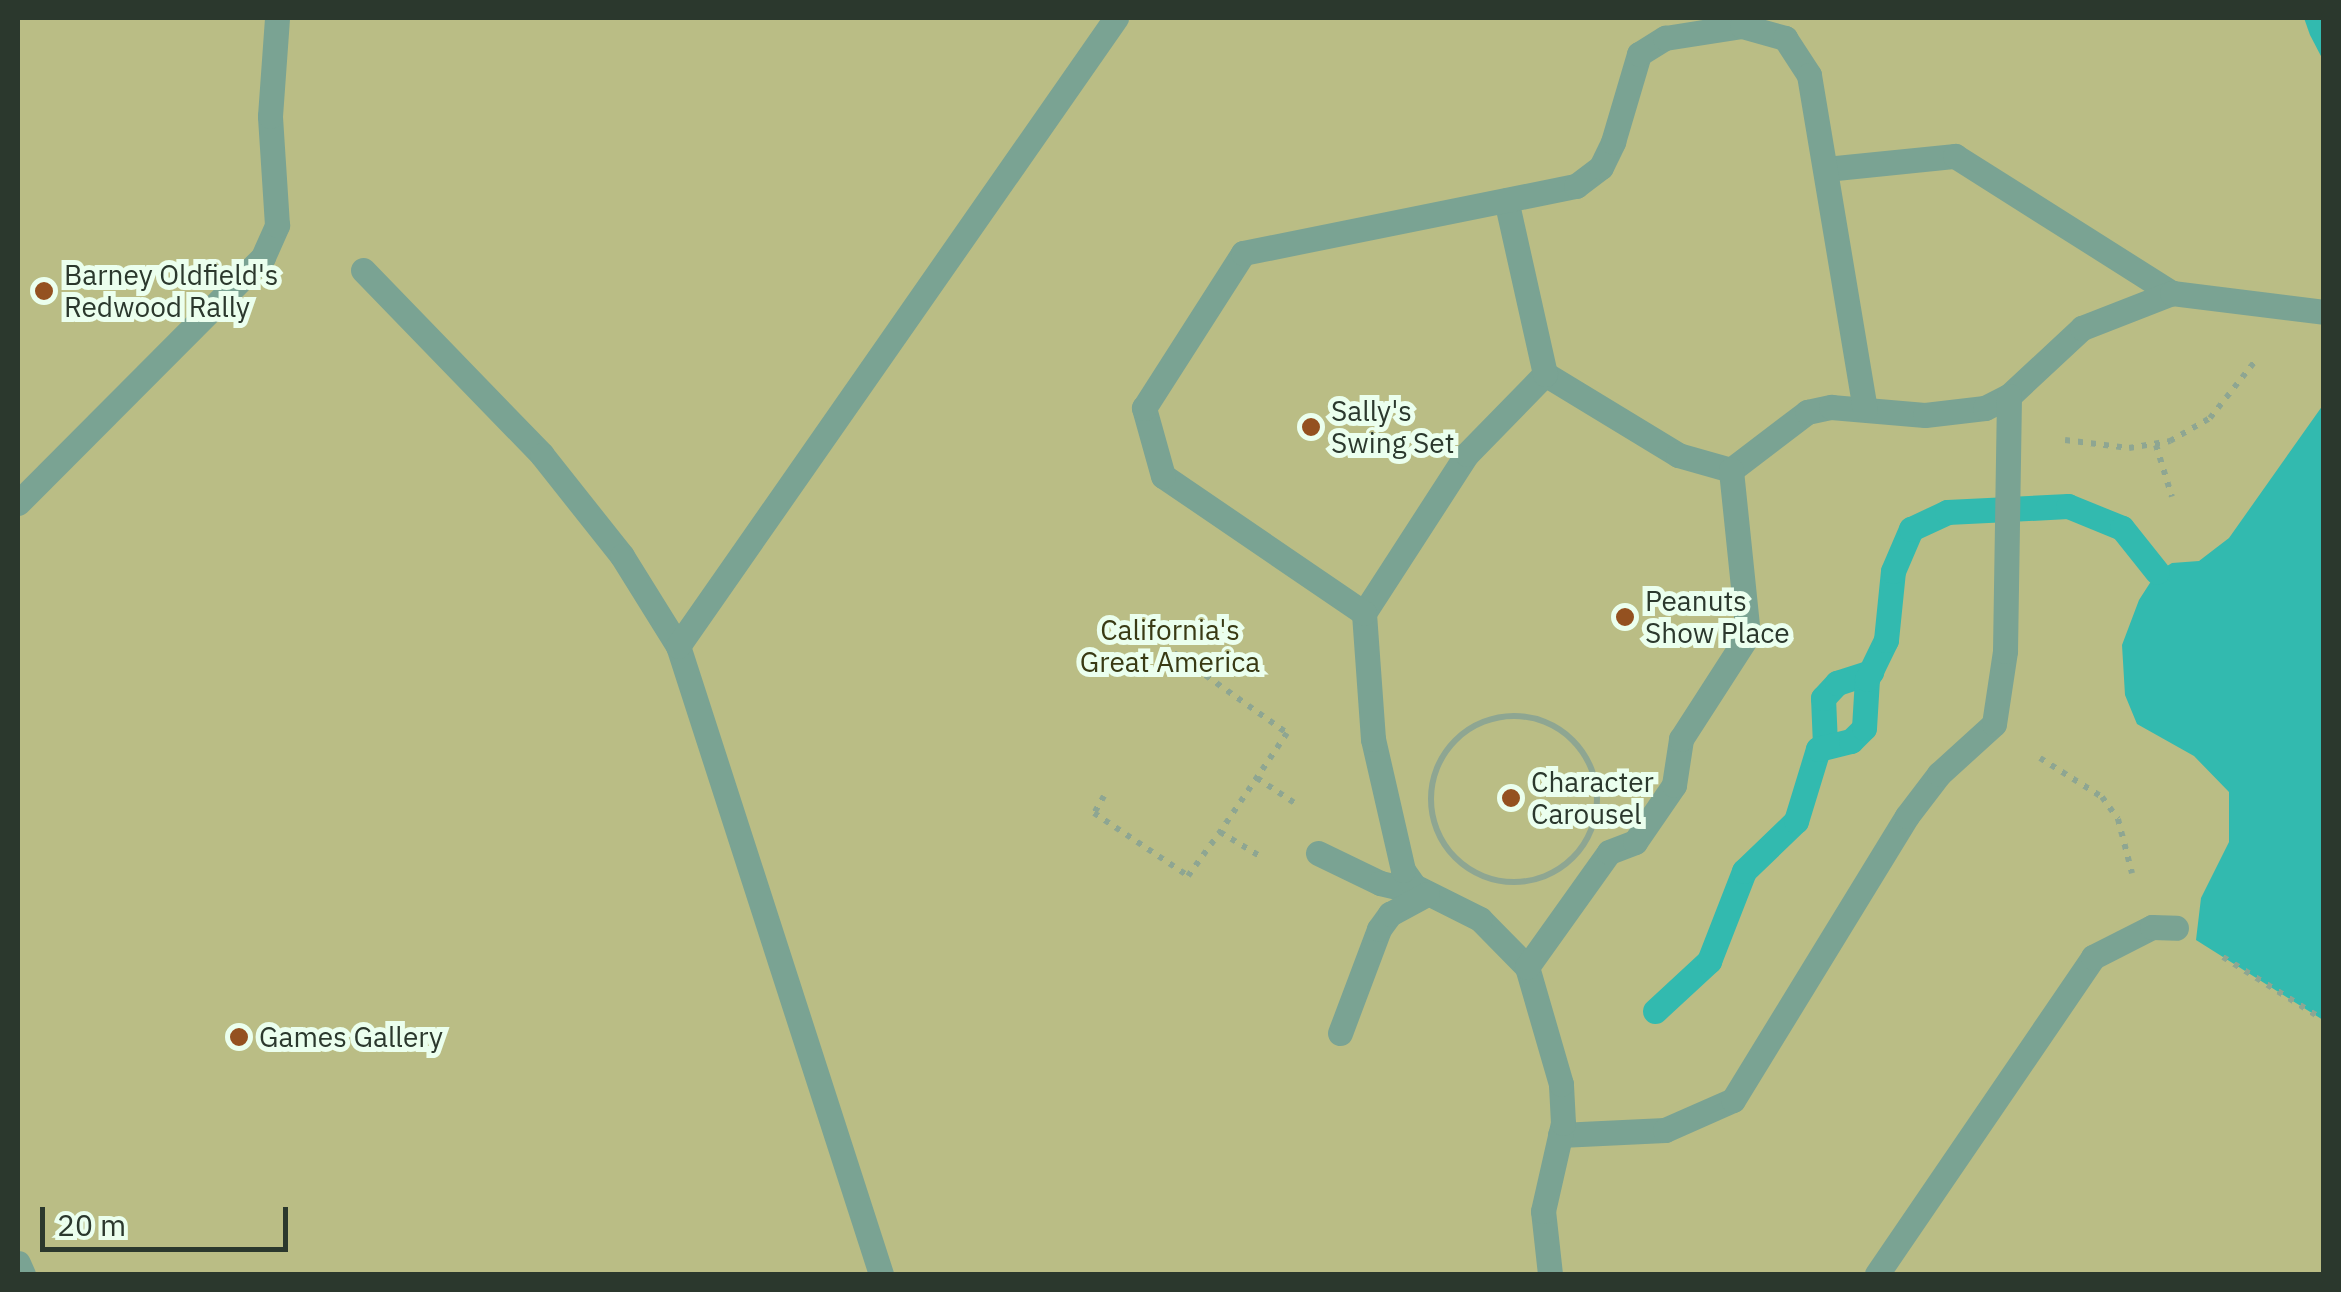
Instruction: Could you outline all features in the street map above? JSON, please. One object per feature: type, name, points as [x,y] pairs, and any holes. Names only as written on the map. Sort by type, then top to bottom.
[{"type":"street","points":[[18,503],[263,257],[277,225],[270,116],[276,18]]},
{"type":"street","points":[[678,646],[1116,18]]},
{"type":"street","points":[[1364,614],[1163,476],[1144,408],[1244,253],[1576,186],[1600,167],[1639,54],[1665,38],[1704,28],[1765,29],[1801,54],[1826,169],[1866,410]]},
{"type":"street","points":[[1826,169],[1956,156],[2172,293],[2324,312]]},
{"type":"street","points":[[1506,200],[1545,374],[1678,455],[1731,470]]},
{"type":"street","points":[[363,270],[553,468],[622,556],[678,646],[880,1274]]},
{"type":"street","points":[[1731,470],[1807,412],[1959,412],[2009,396],[2082,328],[2172,293]]},
{"type":"street","points":[[1427,894],[1403,870],[1390,827],[1373,740],[1364,614],[1467,454],[1545,374]]},
{"type":"street","points":[[1560,1135],[1666,1130],[1733,1100],[1906,816],[1939,774],[1994,724],[2007,575],[2009,396]]},
{"type":"street","points":[[1527,968],[1608,852],[1635,842],[1674,785],[1681,739],[1748,635],[1731,470]]},
{"type":"street","points":[[1318,853],[1380,883],[1427,894],[1480,920],[1527,968],[1561,1084],[1560,1135],[1544,1211],[1550,1274]]},
{"type":"street","points":[[1340,1033],[1379,929],[1390,914],[1427,894]]},
{"type":"street","points":[[1877,1274],[2093,957],[2152,927],[2176,928]]},
{"type":"street","points":[[18,1263],[23,1274]]},
{"type":"path","points":[[2009,439],[2156,445],[2190,430],[2231,397],[2284,304]]},
{"type":"path","points":[[2156,445],[2172,497]]},
{"type":"path","points":[[1104,796],[1094,813],[1188,876],[1288,732],[1174,653],[1164,668]]},
{"type":"path","points":[[1514,714],[1539,720],[1582,749],[1593,773],[1594,824],[1562,868],[1526,881],[1487,879],[1464,866],[1433,824],[1434,772],[1464,731],[1514,714]]},
{"type":"path","points":[[1994,724],[2025,752],[2066,768],[2102,797],[2118,819],[2142,897],[2176,928],[2324,1020]]},
{"type":"path","points":[[1220,832],[1270,862],[1318,853]]},
{"type":"green space","name":"California's Great America","points":[[18,18],[2323,18],[2323,1274],[18,1274]]},
{"type":"water","points":[[2304,18],[2323,18],[2323,60],[2310,35]]},
{"type":"water","points":[[2323,405],[2323,1020],[2196,940],[2201,898],[2229,842],[2229,792],[2194,756],[2137,724],[2125,695],[2122,645],[2139,600],[2157,572],[2172,563],[2199,561],[2229,538]]},
{"type":"waterway","points":[[1655,1011],[1709,961],[1744,871],[1796,821],[1818,749],[1851,741],[1864,728],[1867,679],[1886,640],[1893,571],[1911,529],[1947,512],[2068,506],[2122,528],[2157,572]]},
{"type":"waterway","points":[[1825,745],[1823,698],[1837,683],[1871,672]]},
{"type":"place","name":"Barney Oldfield's Redwood Rally","points":[[44,291]]},
{"type":"place","name":"Sally's Swing Set","points":[[1311,427]]},
{"type":"place","name":"Peanuts Show Place","points":[[1625,617]]},
{"type":"place","name":"Character Carousel","points":[[1511,798]]},
{"type":"place","name":"Games Gallery","points":[[239,1037]]}]
